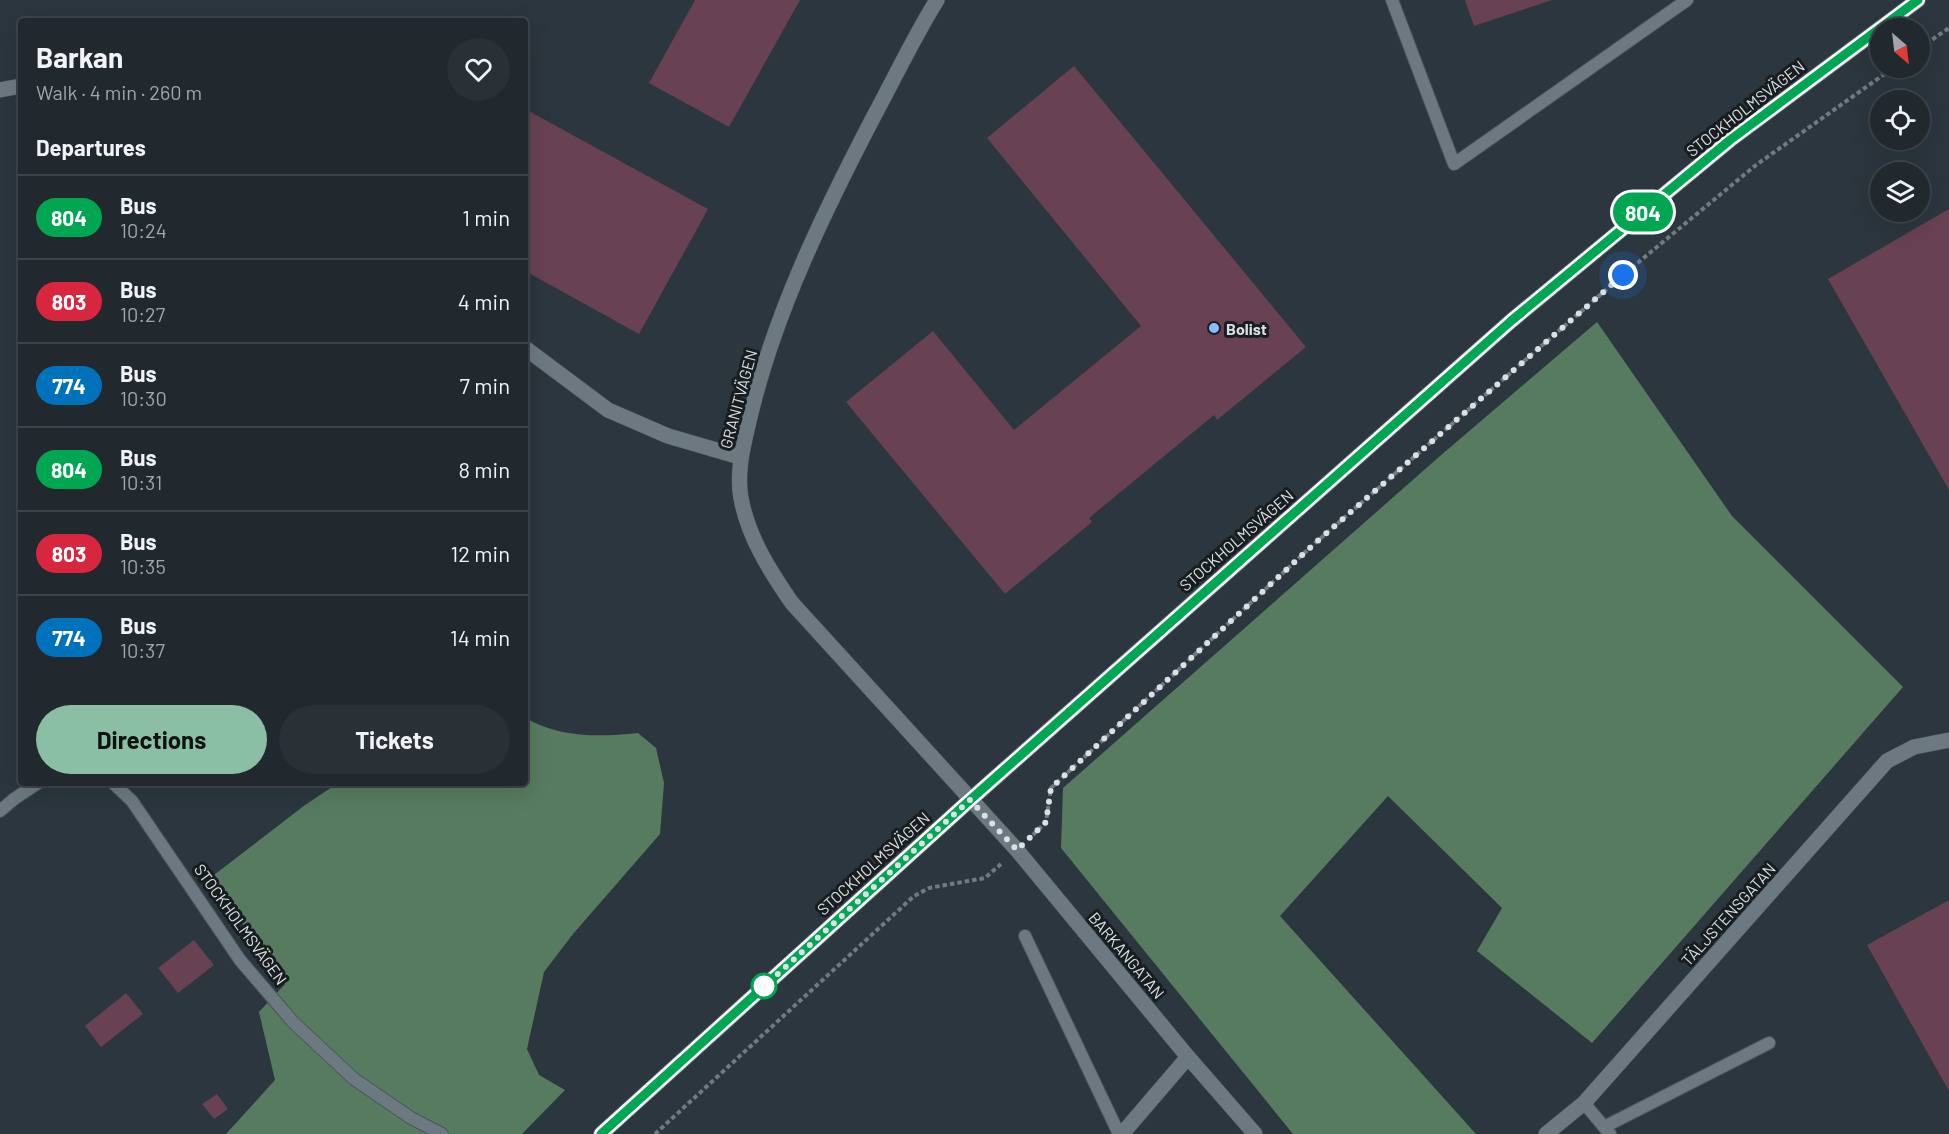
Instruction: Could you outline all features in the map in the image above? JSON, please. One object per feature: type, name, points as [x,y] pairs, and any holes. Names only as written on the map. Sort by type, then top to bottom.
[{"type":"street","name":"GRANITVÄGEN","points":[[937,0],[838,186],[786,307],[759,379],[740,457],[741,497],[752,537],[785,594],[970,800]]},
{"type":"street","name":"STOCKHOLMSVÄGEN","points":[[601,1134],[970,800],[1511,321],[1730,140],[1918,0]]},
{"type":"street","points":[[0,90],[18,87]]},
{"type":"street","points":[[528,350],[608,410],[668,436],[740,457]]},
{"type":"street","name":"TÄLJSTENSGATAN","points":[[1546,1134],[1584,1103],[1887,761],[1914,747],[1949,740]]},
{"type":"street","name":"BARKANGATAN","points":[[970,800],[1017,850],[1188,1057],[1255,1134]]},
{"type":"street","points":[[1120,1134],[1188,1057]]},
{"type":"lane","points":[[1392,0],[1454,164],[1687,0]]},
{"type":"lane","points":[[0,811],[34,786]]},
{"type":"lane","name":"STOCKHOLMSVÄGEN","points":[[116,786],[132,801],[240,960],[292,1022],[354,1079],[411,1118],[442,1134]]},
{"type":"lane","points":[[1025,936],[1120,1134]]},
{"type":"lane","points":[[1584,1103],[1607,1130],[1769,1043]]},
{"type":"path","points":[[1930,41],[1949,28]]},
{"type":"path","points":[[656,1134],[914,896],[929,888],[985,878],[1046,822],[1051,788],[1314,544],[1623,275],[1756,165],[1879,78]]},
{"type":"green space","points":[[1597,322],[1732,516],[1903,687],[1592,1043],[1477,951],[1502,908],[1388,796],[1280,916],[1476,1134],[1293,1134],[1061,848],[1063,788],[1440,456]]},
{"type":"green space","points":[[528,720],[566,733],[609,735],[638,733],[656,748],[664,783],[660,834],[573,934],[544,972],[527,1049],[539,1075],[565,1090],[522,1134],[226,1134],[275,1080],[259,1012],[285,984],[210,878],[334,786],[528,786]]},
{"type":"building","points":[[695,0],[800,0],[729,127],[649,83]]},
{"type":"building","points":[[1465,0],[1552,0],[1474,26]]},
{"type":"building","name":"Bolist","points":[[1074,66],[1306,347],[1217,420],[1214,415],[1089,518],[1092,522],[1005,594],[846,402],[933,331],[1014,430],[1141,326],[987,138]]},
{"type":"building","points":[[528,111],[708,209],[639,334],[528,273]]},
{"type":"building","points":[[1949,209],[1949,490],[1828,279]]},
{"type":"building","points":[[1949,900],[1949,1091],[1867,945]]},
{"type":"building","points":[[194,940],[214,965],[178,993],[158,968]]},
{"type":"building","points":[[126,993],[143,1014],[101,1047],[85,1026]]},
{"type":"building","points":[[217,1094],[228,1109],[214,1119],[202,1104]]},
{"type":"bus line","name":"804","points":[[601,1134],[970,800],[1511,321],[1730,140],[1918,0]]},
{"type":"place","name":"Bolist","points":[[1214,328]]},
{"type":"route","points":[[764,986],[759,991],[970,800],[1017,850],[1046,822],[1051,788],[1314,544],[1623,275]]}]
